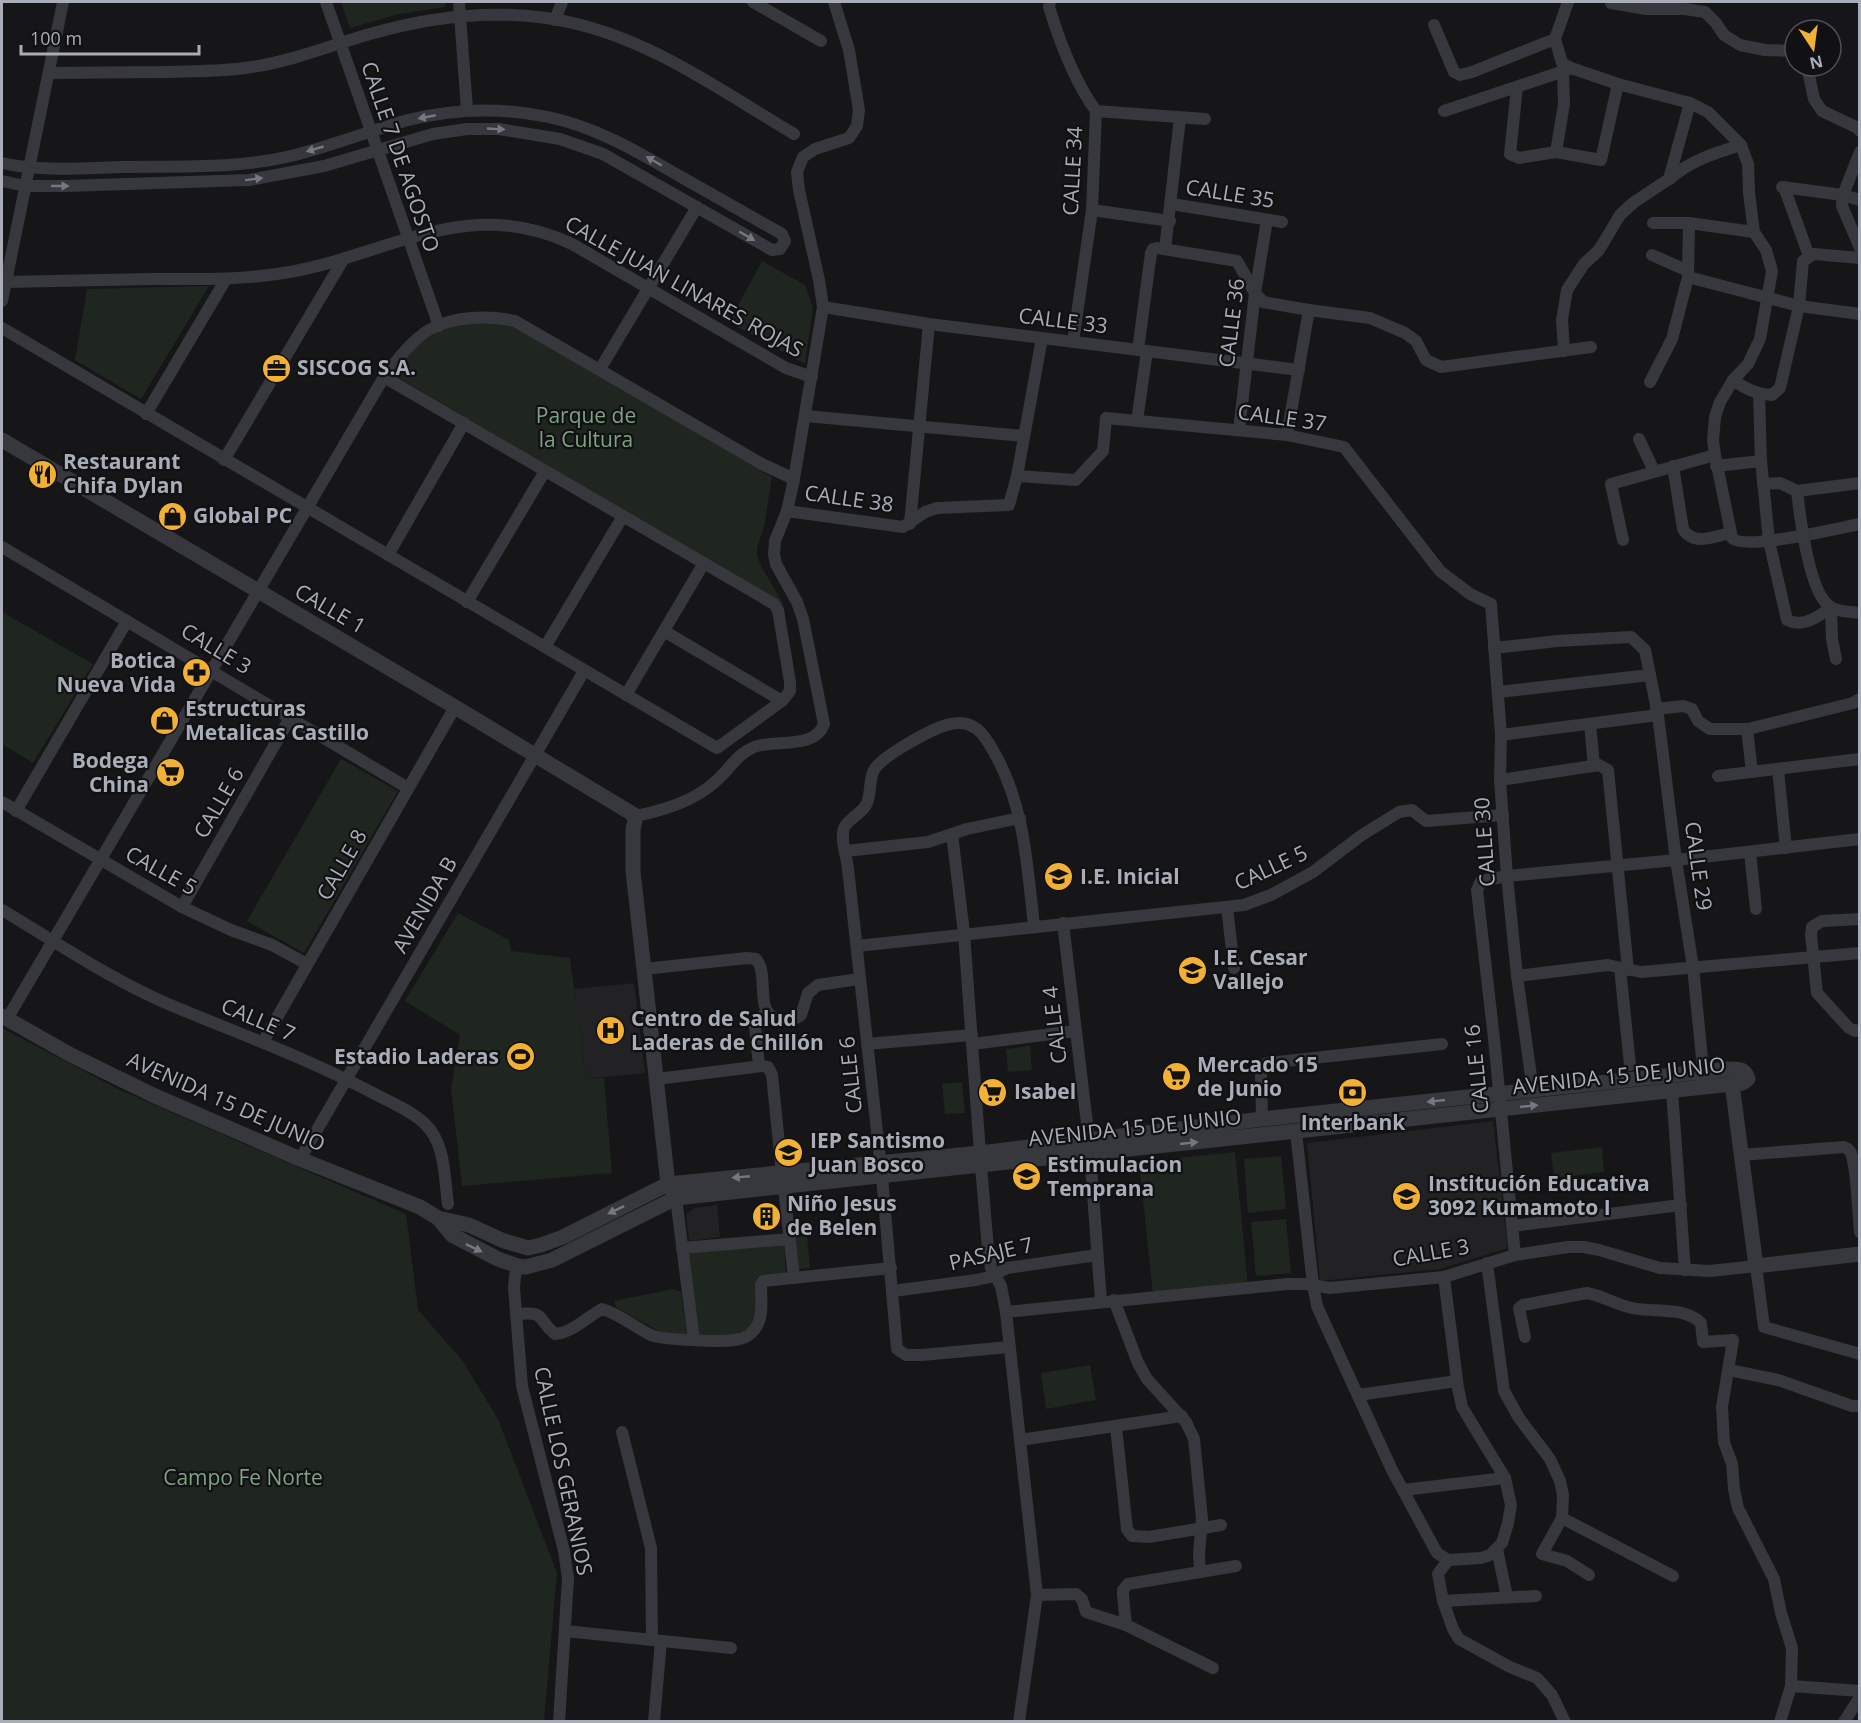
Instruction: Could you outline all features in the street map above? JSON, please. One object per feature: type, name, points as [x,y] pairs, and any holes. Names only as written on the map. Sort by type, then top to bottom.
[{"type":"street","points":[[2,301],[63,2]]},
{"type":"street","name":"CALLE 7 DE AGOSTO","points":[[326,2],[439,326]]},
{"type":"street","points":[[459,2],[467,110]]},
{"type":"street","points":[[555,20],[562,2]]},
{"type":"street","points":[[753,2],[821,41]]},
{"type":"street","points":[[694,1340],[676,1198],[668,1184],[632,851],[633,829],[636,816],[657,811],[699,794],[716,782],[739,756],[753,748],[767,744],[805,740],[821,731],[824,717],[803,619],[797,602],[776,564],[774,554],[775,541],[787,510],[794,479],[823,307],[797,172],[803,157],[815,149],[849,138],[856,126],[859,110],[849,50],[834,2]]},
{"type":"street","points":[[1050,2],[1049,7],[1059,41],[1087,98],[1096,111]]},
{"type":"street","points":[[1556,152],[1567,70],[1562,63],[1555,39],[1568,2]]},
{"type":"street","points":[[1611,3],[1646,9],[1685,9],[1705,12],[1724,35],[1740,45],[1783,51]]},
{"type":"street","points":[[48,73],[236,69],[273,63],[405,25],[459,16],[512,15],[555,20],[604,32],[666,57],[794,134]]},
{"type":"street","points":[[1434,25],[1454,72],[1460,75],[1555,39]]},
{"type":"street","points":[[1444,111],[1567,70],[1690,103],[1708,112],[1741,145],[1748,164],[1754,232],[1766,250],[1772,271],[1760,339],[1748,364],[1733,380],[1720,402],[1715,417],[1713,440],[1715,460],[1730,533],[1734,541],[1740,543],[1769,541],[1860,524]]},
{"type":"street","points":[[1811,78],[1814,99],[1822,111],[1860,131]]},
{"type":"street","points":[[1517,87],[1510,154],[1519,158],[1556,152],[1601,160],[1618,84]]},
{"type":"street","points":[[1669,179],[1690,103]]},
{"type":"street","points":[[2,163],[29,168],[198,166],[245,163],[290,156],[408,120],[467,110],[509,111],[541,115],[600,133],[633,149],[782,234],[784,244],[780,249],[772,250],[603,154],[574,143],[539,134],[499,129],[467,129],[426,135],[315,169],[249,180],[66,186],[25,186],[2,181]]},
{"type":"street","name":"CALLE 34","points":[[1073,342],[1092,210],[1096,111],[1205,119]]},
{"type":"street","points":[[1137,421],[1143,351],[1159,249],[1170,221],[1180,118]]},
{"type":"street","points":[[1564,351],[1562,320],[1567,290],[1584,264],[1599,250],[1620,215],[1680,169],[1709,155],[1741,145]]},
{"type":"street","points":[[1860,152],[1843,195],[1842,206],[1860,248]]},
{"type":"street","points":[[1809,256],[1783,187],[1843,195],[1860,200]]},
{"type":"street","name":"CALLE 35","points":[[1172,204],[1282,222]]},
{"type":"street","points":[[600,369],[697,207]]},
{"type":"street","name":"CALLE 35","points":[[1092,210],[1170,221]]},
{"type":"street","name":"CALLE 36","points":[[1239,430],[1255,293],[1267,220]]},
{"type":"street","points":[[1653,223],[1689,224],[1754,232]]},
{"type":"street","name":"CALLE JUAN LINARES ROJAS","points":[[5,282],[226,279],[292,272],[343,260],[440,229],[470,224],[495,224],[543,232],[572,244],[786,368],[812,377]]},
{"type":"street","points":[[1650,382],[1672,339],[1688,274],[1689,224]]},
{"type":"street","points":[[1159,249],[1237,261],[1255,293],[1263,302],[1370,318],[1406,333],[1416,341],[1426,360],[1441,367],[1591,347]]},
{"type":"street","points":[[1733,380],[1759,394],[1772,395],[1780,388],[1799,306],[1803,261],[1814,254],[1860,258]]},
{"type":"street","points":[[1652,255],[1688,274],[1766,298],[1799,306],[1860,314]]},
{"type":"street","points":[[224,460],[343,260]]},
{"type":"street","points":[[146,414],[226,279]]},
{"type":"street","name":"CALLE 33","points":[[823,307],[929,324],[1299,370]]},
{"type":"street","points":[[1287,435],[1309,310]]},
{"type":"street","points":[[4,1018],[53,940],[384,377],[415,341],[439,326],[482,318],[516,321],[762,464],[794,479]]},
{"type":"street","points":[[909,524],[929,324]]},
{"type":"street","points":[[2,328],[717,748],[782,701],[790,691],[778,610],[774,604],[384,377]]},
{"type":"street","points":[[1017,476],[1042,338]]},
{"type":"street","points":[[1759,394],[1761,461],[1769,541],[1787,620],[1799,623],[1813,620],[1830,608]]},
{"type":"street","points":[[806,416],[1024,436]]},
{"type":"street","name":"CALLE 37","points":[[1017,476],[1076,480],[1103,451],[1106,418],[1287,435],[1344,447],[1440,571],[1470,594],[1491,604]]},
{"type":"street","points":[[388,555],[464,423]]},
{"type":"street","points":[[1639,439],[1654,471]]},
{"type":"street","name":"CALLE 1","points":[[2,440],[636,816]]},
{"type":"street","points":[[1623,540],[1611,484],[1673,466],[1715,460],[1761,461]]},
{"type":"street","points":[[1673,466],[1683,529],[1686,535],[1699,540],[1730,533]]},
{"type":"street","points":[[467,602],[545,471]]},
{"type":"street","name":"CALLE 38","points":[[787,510],[903,527],[925,512],[937,508],[1009,505],[1017,476]]},
{"type":"street","points":[[1763,484],[1780,483],[1797,490],[1860,483]]},
{"type":"street","points":[[1797,490],[1803,535],[1820,597],[1830,608],[1860,613]]},
{"type":"street","points":[[544,647],[623,516]]},
{"type":"street","name":"CALLE 3","points":[[2,547],[408,788]]},
{"type":"street","points":[[626,695],[704,563]]},
{"type":"street","name":"CALLE 30","points":[[1491,604],[1502,735],[1500,780],[1507,876],[1517,976],[1531,1076]]},
{"type":"street","points":[[1830,608],[1836,659]]},
{"type":"street","points":[[16,811],[127,621]]},
{"type":"street","points":[[664,631],[782,701]]},
{"type":"street","name":"CALLE 29","points":[[1494,648],[1630,637],[1645,650],[1657,712],[1676,861],[1693,967],[1704,1080]]},
{"type":"street","name":"AVENIDA B","points":[[300,1159],[584,671]]},
{"type":"street","points":[[1498,692],[1650,675]]},
{"type":"street","points":[[1502,735],[1590,724],[1683,706],[1692,709],[1698,722],[1710,729],[1747,729],[1853,703],[1860,699]]},
{"type":"street","name":"CALLE 8","points":[[262,1042],[455,707]]},
{"type":"street","name":"CALLE 6","points":[[182,907],[290,718]]},
{"type":"street","name":"CALLE 6","points":[[1009,1347],[922,1355],[903,1354],[897,1349],[891,1268],[844,829],[862,812],[867,803],[871,780],[877,766],[895,752],[931,731],[960,723],[976,728],[988,741],[1004,770],[1015,797],[1020,818]]},
{"type":"street","points":[[1590,724],[1594,766]]},
{"type":"street","points":[[1747,729],[1752,772]]},
{"type":"street","points":[[1718,776],[1860,759]]},
{"type":"street","points":[[1500,780],[1594,766],[1602,766],[1608,770],[1617,865],[1630,1065]]},
{"type":"street","points":[[1778,769],[1786,848]]},
{"type":"street","name":"CALLE 5","points":[[2,802],[182,907],[231,930],[272,945],[307,964]]},
{"type":"street","name":"CALLE 5","points":[[857,946],[1227,907],[1257,900],[1294,883],[1404,810],[1415,811],[1426,821],[1503,816]]},
{"type":"street","points":[[846,850],[928,842],[1020,818],[1034,926]]},
{"type":"street","points":[[952,834],[964,933],[988,1250],[994,1274],[1001,1286],[1006,1312],[1037,1595],[1019,1722]]},
{"type":"street","points":[[1507,876],[1676,861],[1860,838]]},
{"type":"street","points":[[1750,852],[1756,909]]},
{"type":"street","name":"CALLE 16","points":[[1507,876],[1481,881],[1477,890],[1515,1255]]},
{"type":"street","points":[[1227,907],[1234,968]]},
{"type":"street","name":"CALLE 7","points":[[2,910],[120,980],[166,1003],[347,1079],[424,1122],[440,1149],[448,1204]]},
{"type":"street","points":[[1860,919],[1821,921],[1812,927],[1812,956],[1819,998],[1849,1028],[1855,1031],[1860,1030]]},
{"type":"street","name":"CALLE 4","points":[[1063,923],[1089,1147],[1101,1301]]},
{"type":"street","points":[[1517,976],[1600,966],[1641,972],[1860,953]]},
{"type":"street","points":[[644,969],[752,958],[759,962],[767,1012],[774,1019],[789,1020],[796,1019],[804,1011],[808,993],[818,985],[859,979]]},
{"type":"street","points":[[759,1066],[755,1027],[757,1021],[767,1012]]},
{"type":"street","name":"AVENIDA 15 DE JUNIO","points":[[4,1018],[71,1055],[155,1096],[300,1159],[420,1207],[438,1218],[469,1225],[522,1248],[535,1247],[563,1237],[668,1184],[783,1180]]},
{"type":"street","points":[[867,1044],[1076,1031]]},
{"type":"street","points":[[1262,1119],[1261,1072],[1267,1063],[1442,1044]]},
{"type":"street","points":[[657,1079],[759,1066],[768,1067],[772,1075],[794,1278]]},
{"type":"street","name":"AVENIDA 15 DE JUNIO","points":[[1089,1147],[1262,1119],[1672,1091],[1729,1069],[1743,1070],[1748,1079],[1743,1083],[1732,1084],[1742,1155]]},
{"type":"street","name":"AVENIDA 15 DE JUNIO","points":[[438,1218],[452,1235],[463,1242],[498,1259],[519,1266],[534,1265],[552,1260],[676,1198],[783,1180],[1089,1147],[1296,1132],[1500,1102],[1704,1080]]},
{"type":"street","points":[[1672,1091],[1684,1270]]},
{"type":"street","points":[[1296,1132],[1313,1285],[1322,1316],[1403,1490],[1434,1550],[1448,1560],[1481,1558],[1497,1549],[1505,1534],[1511,1505],[1505,1478],[1462,1407],[1444,1276]]},
{"type":"street","points":[[1860,1232],[1857,1176],[1851,1151],[1844,1147],[1742,1155],[1764,1327],[1860,1354]]},
{"type":"street","points":[[1512,1226],[1681,1204]]},
{"type":"street","points":[[682,1248],[789,1239]]},
{"type":"street","name":"CALLE 3","points":[[1006,1312],[1287,1284],[1330,1288],[1444,1276],[1515,1255],[1568,1247],[1584,1247],[1610,1253],[1645,1265],[1710,1271],[1860,1254]]},
{"type":"street","name":"PASAJE 7","points":[[893,1291],[976,1280],[1007,1268],[1097,1255]]},
{"type":"street","points":[[1487,1263],[1504,1390],[1510,1406],[1550,1460],[1560,1481],[1563,1495],[1562,1518],[1542,1554],[1567,1562],[1589,1575]]},
{"type":"street","name":"CALLE LOS GERANIOS","points":[[519,1266],[514,1276],[514,1288],[522,1386],[564,1551],[568,1578],[560,1722]]},
{"type":"street","points":[[516,1314],[533,1312],[538,1314],[555,1334],[570,1330],[602,1309],[613,1312],[653,1336],[694,1340],[738,1340],[751,1334],[761,1316],[760,1285],[764,1281],[891,1268]]},
{"type":"street","points":[[1525,1337],[1519,1313],[1519,1308],[1523,1305],[1587,1293],[1632,1308],[1687,1314],[1701,1323],[1703,1342],[1733,1340],[1722,1407],[1724,1442],[1732,1464],[1738,1508],[1774,1579],[1781,1613],[1792,1648],[1791,1686],[1780,1722]]},
{"type":"street","points":[[1114,1300],[1138,1363],[1147,1379],[1182,1416],[1194,1439],[1202,1528],[1198,1554],[1200,1572]]},
{"type":"street","points":[[1729,1370],[1778,1380],[1852,1406],[1860,1406]]},
{"type":"street","points":[[1358,1395],[1457,1381]]},
{"type":"street","points":[[1020,1440],[1182,1416]]},
{"type":"street","points":[[1116,1427],[1129,1533],[1135,1538],[1141,1538],[1221,1525]]},
{"type":"street","points":[[622,1432],[651,1548],[656,1641],[654,1722]]},
{"type":"street","points":[[1403,1490],[1505,1478]]},
{"type":"street","points":[[1562,1518],[1673,1576]]},
{"type":"street","points":[[1497,1549],[1508,1597]]},
{"type":"street","points":[[1448,1560],[1438,1574],[1443,1601],[1453,1629],[1460,1639],[1510,1667],[1537,1678],[1552,1695],[1565,1722]]},
{"type":"street","points":[[1126,1625],[1123,1590],[1128,1584],[1236,1566]]},
{"type":"street","points":[[1037,1595],[1076,1594],[1082,1599],[1086,1611],[1126,1625],[1214,1668]]},
{"type":"street","points":[[1443,1601],[1536,1596]]},
{"type":"street","points":[[565,1631],[731,1648]]},
{"type":"street","points":[[1791,1686],[1860,1691]]},
{"type":"street","points":[[1844,1722],[1860,1697]]},
{"type":"shaded area","name":"Centro de Salud Laderas de Chillón","points":[[634,983],[645,1073],[586,1079],[574,989]]},
{"type":"shaded area","name":"Institución Educativa 3092 Kumamoto I","points":[[1493,1121],[1508,1248],[1440,1269],[1320,1281],[1307,1143]]},
{"type":"shaded area","points":[[717,1205],[720,1237],[689,1241],[686,1215],[694,1208]]},
{"type":"green space","points":[[341,2],[446,2],[445,7],[399,14],[350,28]]},
{"type":"green space","points":[[762,261],[805,285],[813,307],[805,364],[729,322]]},
{"type":"green space","points":[[209,286],[141,399],[75,360],[87,289]]},
{"type":"green space","name":"Parque de la Cultura","points":[[473,323],[503,323],[520,328],[772,477],[757,556],[784,605],[397,377],[397,368],[430,337],[449,328]]},
{"type":"green space","points":[[2,612],[93,664],[33,763],[2,744]]},
{"type":"green space","points":[[341,759],[398,791],[304,953],[247,921]]},
{"type":"green space","name":"Estadio Laderas","points":[[458,913],[509,940],[511,951],[570,958],[586,1079],[604,1078],[612,1173],[462,1186],[451,1090],[460,1035],[405,1001]]},
{"type":"green space","name":"Campo Fe Norte","points":[[2,1028],[120,1090],[406,1214],[418,1310],[462,1360],[498,1419],[557,1573],[544,1721],[2,1721]]},
{"type":"green space","points":[[1030,1046],[1032,1070],[1008,1072],[1006,1049]]},
{"type":"green space","points":[[962,1082],[965,1113],[945,1114],[942,1084]]},
{"type":"green space","points":[[1602,1147],[1604,1172],[1554,1178],[1551,1153]]},
{"type":"green space","points":[[1235,1152],[1248,1286],[1153,1295],[1139,1162]]},
{"type":"green space","points":[[1281,1156],[1286,1209],[1248,1213],[1244,1159]]},
{"type":"green space","points":[[1286,1219],[1291,1273],[1256,1276],[1251,1222]]},
{"type":"green space","points":[[807,1236],[810,1268],[798,1269],[795,1237]]},
{"type":"green space","points":[[784,1244],[786,1276],[757,1277],[759,1314],[744,1335],[704,1338],[699,1334],[687,1255],[690,1251]]},
{"type":"green space","points":[[673,1289],[681,1292],[687,1334],[685,1336],[669,1337],[616,1307],[614,1301]]},
{"type":"green space","points":[[1090,1365],[1096,1400],[1046,1409],[1041,1373]]},
{"type":"place","name":"SISCOG S.A.","points":[[276,368]]},
{"type":"place","name":"Restaurant Chifa Dylan","points":[[42,474]]},
{"type":"place","name":"Global PC","points":[[172,516]]},
{"type":"place","name":"Botica Nueva Vida","points":[[197,673]]},
{"type":"place","name":"Estructuras Metalicas Castillo","points":[[164,721]]},
{"type":"place","name":"Bodega China","points":[[170,773]]},
{"type":"place","name":"I.E. Inicial","points":[[1059,877]]},
{"type":"place","name":"I.E. Cesar Vallejo","points":[[1192,970]]},
{"type":"place","name":"Centro de Salud Laderas de Chillón","points":[[610,1031]]},
{"type":"place","name":"Estadio Laderas","points":[[520,1057]]},
{"type":"place","name":"Mercado 15 de Junio","points":[[1176,1077]]},
{"type":"place","name":"Isabel","points":[[993,1092]]},
{"type":"place","name":"Interbank","points":[[1353,1092]]},
{"type":"place","name":"IEP Santismo Juan Bosco","points":[[789,1153]]},
{"type":"place","name":"Estimulacion Temprana","points":[[1026,1177]]},
{"type":"place","name":"Institución Educativa 3092 Kumamoto I","points":[[1407,1196]]},
{"type":"place","name":"Niño Jesus de Belen","points":[[766,1216]]}]
